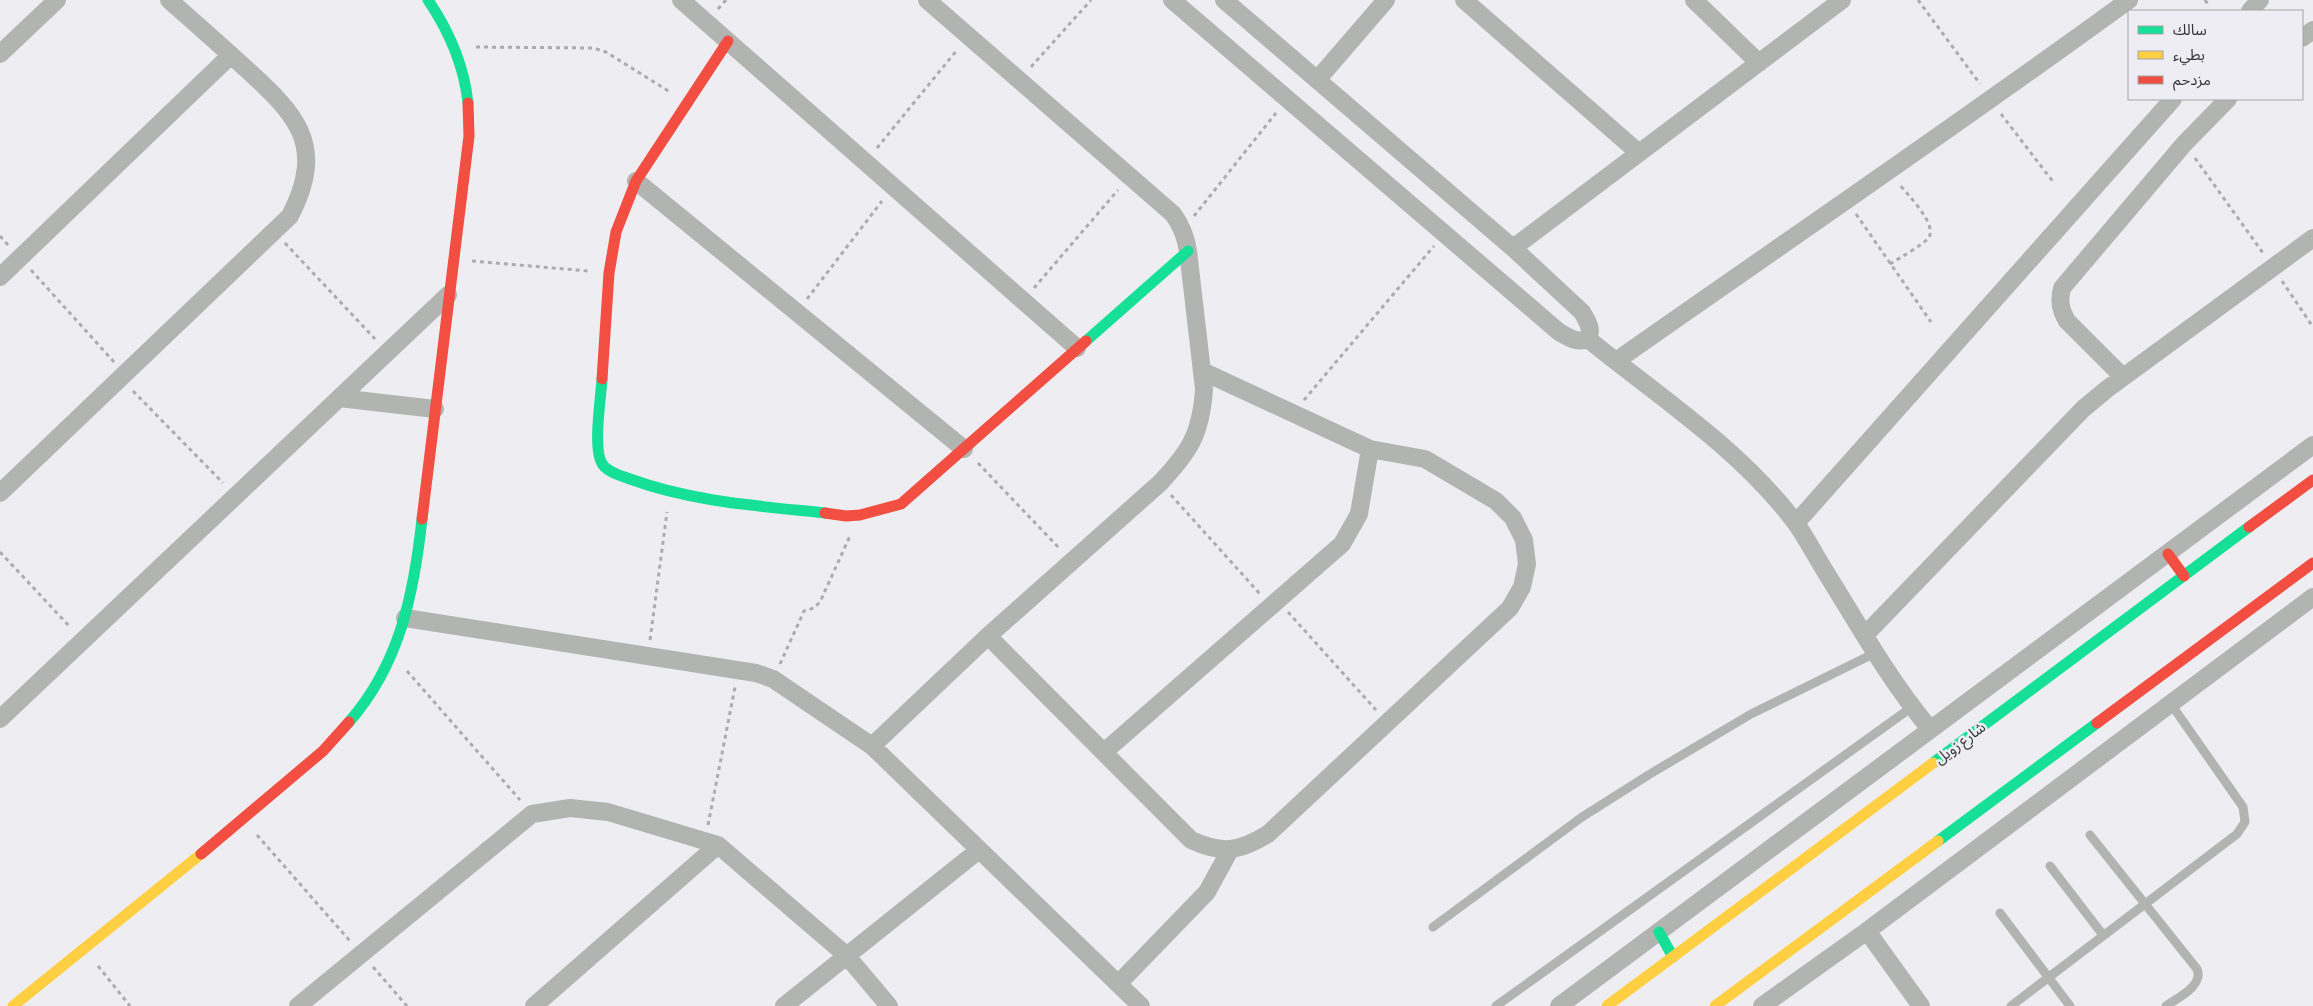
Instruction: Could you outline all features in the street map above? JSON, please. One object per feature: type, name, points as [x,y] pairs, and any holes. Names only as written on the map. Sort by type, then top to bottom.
[{"type":"street","points":[[0,54],[57,0]]},
{"type":"street","points":[[0,493],[290,216],[302,193],[307,168],[304,142],[294,118],[278,98],[169,0]]},
{"type":"street","points":[[13,1006],[243,820],[323,752],[364,705],[380,681],[393,654],[405,618],[420,539],[448,295],[470,136],[467,90],[455,46],[428,0]]},
{"type":"street","points":[[681,0],[1077,348]]},
{"type":"street","points":[[872,746],[988,636],[1160,483],[1183,458],[1196,434],[1203,408],[1202,371],[1188,251],[1183,230],[1173,214],[927,0]]},
{"type":"street","points":[[1172,0],[1559,332],[1573,340],[1582,341],[1588,339],[1591,334],[1589,324],[1582,312],[1514,248],[1224,0]]},
{"type":"street","points":[[1317,80],[1386,0]]},
{"type":"street","points":[[1464,0],[1639,153]]},
{"type":"street","points":[[1694,0],[1759,63]]},
{"type":"street","points":[[1514,248],[1842,0]]},
{"type":"street","points":[[1616,361],[1846,199],[1991,100],[2129,0]]},
{"type":"street","points":[[2251,10],[2260,0]]},
{"type":"street","points":[[728,41],[636,181],[616,232],[609,273],[598,452],[600,460],[611,472],[670,492],[697,498],[846,516],[860,516],[901,504],[1188,251]]},
{"type":"street","points":[[0,277],[231,55]]},
{"type":"street","points":[[1796,523],[2172,100]]},
{"type":"street","points":[[2123,377],[2067,321],[2061,311],[2059,300],[2062,288],[2184,144],[2227,100]]},
{"type":"street","points":[[636,181],[964,449]]},
{"type":"street","points":[[1865,635],[2084,409],[2123,377],[2313,238]]},
{"type":"street","points":[[0,720],[448,295]]},
{"type":"street","points":[[1588,339],[1711,435],[1749,470],[1796,523],[1875,653],[1912,708],[1930,729]]},
{"type":"street","points":[[988,636],[1191,840],[1210,848],[1230,850],[1250,845],[1268,834],[1510,608],[1522,588],[1527,564],[1524,540],[1513,518],[1496,502],[1425,460],[1370,449],[1202,371]]},
{"type":"street","points":[[339,398],[435,410]]},
{"type":"street","points":[[1559,1006],[2313,445]]},
{"type":"street","points":[[1104,752],[1342,544],[1349,535],[1359,514],[1370,449]]},
{"type":"street","name":"شارع زويل","points":[[1607,1006],[2313,480]]},
{"type":"street","points":[[2168,554],[2184,576]]},
{"type":"street","points":[[1716,1006],[2313,563]]},
{"type":"street","points":[[1762,1006],[1867,931],[2313,597]]},
{"type":"street","points":[[405,618],[756,673],[773,679],[872,746],[1140,1006]]},
{"type":"street","points":[[298,1006],[532,814],[570,808],[608,812],[711,843],[846,955],[889,1006]]},
{"type":"street","points":[[534,1006],[711,843]]},
{"type":"street","points":[[784,1006],[979,850]]},
{"type":"street","points":[[1118,984],[1207,892],[1230,850]]},
{"type":"street","points":[[1867,931],[1921,1006]]},
{"type":"street","points":[[1658,932],[1673,957]]},
{"type":"lane","points":[[1433,927],[1582,817],[1650,774],[1752,714],[1875,653]]},
{"type":"lane","points":[[2011,1006],[2237,834],[2246,822],[2243,808],[2171,704]]},
{"type":"lane","points":[[1496,1006],[1912,708]]},
{"type":"lane","points":[[2090,835],[2199,973],[2195,984],[2166,1006]]},
{"type":"lane","points":[[2050,866],[2104,935]]},
{"type":"lane","points":[[2000,913],[2070,1006]]},
{"type":"path","points":[[1019,80],[1091,0]]},
{"type":"path","points":[[2205,0],[2209,6]]},
{"type":"path","points":[[866,162],[968,36]]},
{"type":"path","points":[[455,46],[593,48],[606,52],[688,102]]},
{"type":"path","points":[[1183,230],[1287,99]]},
{"type":"path","points":[[2184,144],[2313,327]]},
{"type":"path","points":[[1888,170],[1928,221],[1931,230],[1929,238],[1890,264]]},
{"type":"path","points":[[1023,300],[1130,176]]},
{"type":"path","points":[[796,312],[893,186]]},
{"type":"path","points":[[1846,199],[1931,322]]},
{"type":"path","points":[[274,231],[387,352]]},
{"type":"path","points":[[1294,413],[1444,234]]},
{"type":"path","points":[[20,257],[122,376],[236,496]]},
{"type":"path","points":[[453,259],[609,273]]},
{"type":"path","points":[[964,449],[1072,562]]},
{"type":"path","points":[[1160,483],[1387,722]]},
{"type":"path","points":[[647,657],[670,492]]},
{"type":"path","points":[[773,679],[804,611],[814,608],[820,602],[860,516]]},
{"type":"path","points":[[0,552],[83,641]]},
{"type":"path","points":[[393,654],[532,814]]},
{"type":"path","points":[[711,843],[738,671]]},
{"type":"path","points":[[243,820],[408,1006]]},
{"type":"path","points":[[83,948],[130,1006]]},
{"type":"traffic: fast","points":[[428,0],[449,36],[463,75],[468,103]]},
{"type":"traffic: fast","points":[[1086,341],[1188,251]]},
{"type":"traffic: fast","points":[[602,379],[598,448],[603,465],[609,470],[654,487],[702,498],[825,513]]},
{"type":"traffic: fast","points":[[349,722],[381,676],[402,626],[414,574],[422,519]]},
{"type":"traffic: fast","points":[[1933,763],[2249,527]]},
{"type":"traffic: fast","points":[[1938,841],[2097,723]]},
{"type":"traffic: fast","points":[[1659,932],[1673,957]]},
{"type":"traffic: slow","points":[[1607,1006],[1933,763]]},
{"type":"traffic: slow","points":[[1715,1006],[1938,841]]},
{"type":"traffic: slow","points":[[13,1006],[201,854]]},
{"type":"traffic: jam","points":[[602,379],[609,273],[616,232],[636,181],[728,41]]},
{"type":"traffic: jam","points":[[422,519],[469,136],[468,103]]},
{"type":"traffic: jam","points":[[825,513],[846,516],[860,515],[901,504],[1086,341]]},
{"type":"traffic: jam","points":[[2249,527],[2313,480]]},
{"type":"traffic: jam","points":[[2168,554],[2184,576]]},
{"type":"traffic: jam","points":[[2097,723],[2313,563]]},
{"type":"traffic: jam","points":[[201,854],[323,751],[349,722]]}]
